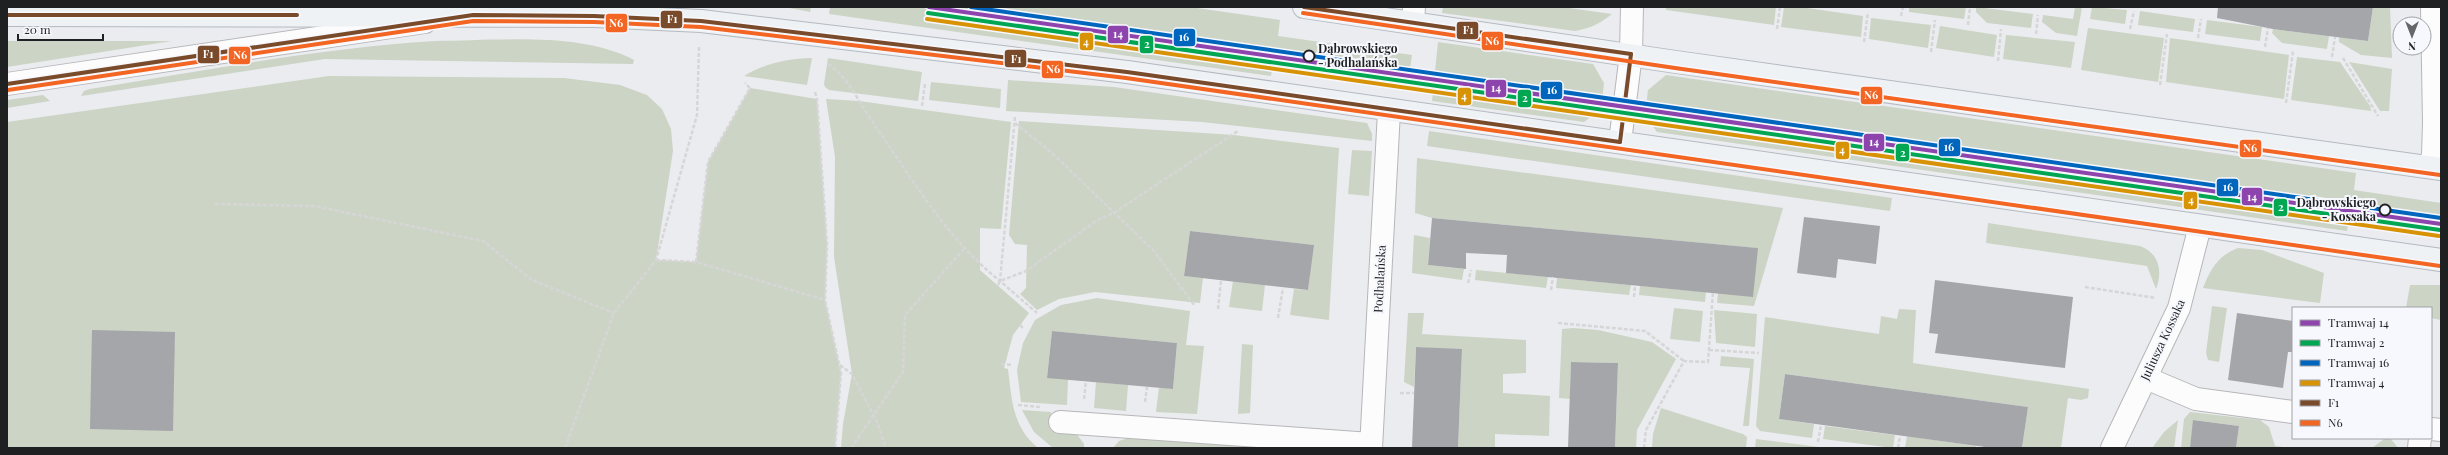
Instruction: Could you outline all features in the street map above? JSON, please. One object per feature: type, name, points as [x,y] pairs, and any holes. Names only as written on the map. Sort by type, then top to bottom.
[{"type":"main road","points":[[1304,7],[1413,14],[1631,54],[2435,168]]},
{"type":"main road","points":[[7,15],[594,16],[702,14],[1127,72],[1389,111],[1620,142],[2441,260]]},
{"type":"street","points":[[1620,142],[1631,54],[1632,7]]},
{"type":"street","points":[[2432,7],[2433,155],[2435,168]]},
{"type":"street","points":[[7,84],[473,15]]},
{"type":"street","name":"Podhalańska","points":[[1371,446],[1389,111]]},
{"type":"street","name":"Juliusza Kossaka","points":[[2112,448],[2182,302],[2200,226]]},
{"type":"street","points":[[2146,378],[2196,399],[2292,412]]},
{"type":"street","points":[[1060,422],[1279,444],[1371,446]]},
{"type":"path","points":[[1777,29],[1780,7]]},
{"type":"path","points":[[1901,16],[1903,7]]},
{"type":"path","points":[[1968,25],[1970,7]]},
{"type":"path","points":[[2130,29],[2134,10]]},
{"type":"path","points":[[1864,42],[1868,12]]},
{"type":"path","points":[[565,448],[614,314],[656,260],[697,115],[696,76],[702,14]]},
{"type":"path","points":[[2036,34],[2038,15]]},
{"type":"path","points":[[1931,52],[1935,20]]},
{"type":"path","points":[[2198,38],[2201,20]]},
{"type":"path","points":[[2265,47],[2268,28]]},
{"type":"path","points":[[1998,61],[2001,29]]},
{"type":"path","points":[[2160,85],[2167,34]]},
{"type":"path","points":[[2332,57],[2335,37]]},
{"type":"path","points":[[2286,103],[2293,51]]},
{"type":"path","points":[[2343,58],[2378,116]]},
{"type":"path","points":[[825,61],[835,68],[947,230],[974,261],[1037,313]]},
{"type":"path","points":[[696,262],[708,162],[750,88],[745,83]]},
{"type":"path","points":[[922,106],[925,84]]},
{"type":"path","points":[[815,92],[827,245],[825,300],[841,373],[835,448]]},
{"type":"path","points":[[998,285],[1000,281],[1015,117]]},
{"type":"path","points":[[1015,123],[1051,152],[1112,213],[1153,250],[1194,306]]},
{"type":"path","points":[[1000,281],[1026,271],[1096,221],[1112,213],[1238,131]]},
{"type":"path","points":[[215,204],[314,206],[483,241],[532,280],[614,314]]},
{"type":"path","points":[[851,448],[904,372],[905,315],[964,249]]},
{"type":"path","points":[[656,260],[696,262],[825,300]]},
{"type":"path","points":[[1468,283],[1471,270]]},
{"type":"path","points":[[1551,290],[1553,277]]},
{"type":"path","points":[[1218,309],[1221,280]]},
{"type":"path","points":[[1634,298],[1635,285]]},
{"type":"path","points":[[2085,287],[2156,298]]},
{"type":"path","points":[[1278,318],[1283,288]]},
{"type":"path","points":[[1558,323],[1645,331],[1684,361],[1708,362],[1713,292]]},
{"type":"path","points":[[1020,325],[1024,329]]},
{"type":"path","points":[[1709,350],[1758,353]]},
{"type":"path","points":[[1644,448],[1646,430],[1684,361]]},
{"type":"path","points":[[839,364],[852,374],[873,415],[886,448]]},
{"type":"path","points":[[1001,364],[1013,365]]},
{"type":"path","points":[[1400,393],[1414,393]]},
{"type":"path","points":[[1818,442],[1821,425]]},
{"type":"path","points":[[1898,448],[1900,436]]},
{"type":"green space","points":[[784,7],[811,7],[810,12]]},
{"type":"green space","points":[[830,7],[1190,7],[1280,20],[1278,36],[1412,55],[1408,82],[1273,62],[1271,76],[829,14]]},
{"type":"green space","points":[[1443,7],[1562,7],[1612,14],[1595,25],[1575,31],[1442,13]]},
{"type":"green space","points":[[1666,7],[1776,7],[1774,25],[1666,10]]},
{"type":"green space","points":[[1784,7],[1800,7],[1863,16],[1861,37],[1781,27]]},
{"type":"green space","points":[[1909,7],[1966,7],[1964,19],[1909,12]]},
{"type":"green space","points":[[1976,7],[2033,14],[2031,28],[1987,23],[1976,12]]},
{"type":"green space","points":[[2075,7],[2082,7],[2077,36],[2056,33],[2042,22],[2043,15],[2073,19]]},
{"type":"green space","points":[[2092,7],[2127,10],[2125,24],[2090,19]]},
{"type":"green space","points":[[2373,7],[2390,7],[2392,58],[2361,55],[2339,42],[2339,37],[2368,41]]},
{"type":"green space","points":[[2140,11],[2195,19],[2193,32],[2138,25]]},
{"type":"green space","points":[[1871,18],[1931,25],[1928,48],[1869,39]]},
{"type":"green space","points":[[2207,20],[2262,27],[2260,41],[2205,34]]},
{"type":"green space","points":[[1940,26],[1997,35],[1994,57],[1936,48]]},
{"type":"green space","points":[[2088,28],[2164,38],[2158,82],[2081,70]]},
{"type":"green space","points":[[2273,29],[2329,36],[2327,49],[2282,43],[2272,33]]},
{"type":"green space","points":[[2006,35],[2075,42],[2071,68],[2003,59]]},
{"type":"green space","points":[[2170,38],[2289,55],[2284,99],[2166,82]]},
{"type":"green space","points":[[511,39],[563,41],[612,51],[634,60],[633,64],[325,59],[81,96],[84,91],[90,89],[262,61],[348,49],[435,41]]},
{"type":"green space","points":[[7,41],[172,41],[7,67]]},
{"type":"green space","points":[[1438,42],[1593,64],[1604,83],[1601,109],[1584,122],[1432,101]]},
{"type":"green space","points":[[2297,57],[2340,62],[2370,106],[2371,111],[2291,100]]},
{"type":"green space","points":[[812,58],[807,85],[744,76],[776,62]]},
{"type":"green space","points":[[828,58],[922,72],[918,101],[829,90],[824,84]]},
{"type":"green space","points":[[2349,62],[2392,69],[2389,111],[2380,111]]},
{"type":"green space","points":[[1666,75],[2356,173],[2354,190],[2441,203],[2441,228],[2350,215],[2347,231],[1657,132],[1645,115],[1648,90]]},
{"type":"green space","points":[[329,76],[564,78],[620,85],[647,95],[662,109],[671,129],[673,151],[656,260],[696,262],[708,162],[750,88],[817,99],[827,245],[825,300],[841,373],[835,448],[7,448],[7,122]]},
{"type":"green space","points":[[1008,80],[1114,87],[1367,123],[1372,134],[1372,141],[1202,122],[1006,111]]},
{"type":"green space","points":[[931,82],[1001,89],[1000,108],[929,100]]},
{"type":"green space","points":[[43,95],[50,101],[7,108],[7,100]]},
{"type":"green space","points":[[826,99],[859,101],[1011,122],[1001,229],[980,228],[980,270],[1029,313],[1013,335],[1004,368],[1008,369],[1012,402],[1018,422],[1029,440],[1038,448],[841,448],[843,424],[852,374],[834,257],[835,157]]},
{"type":"green space","points":[[1019,121],[1234,135],[1339,148],[1329,320],[1290,315],[1294,289],[1308,290],[1313,245],[1190,231],[1184,276],[1203,278],[1200,303],[1095,292],[1059,299],[1037,310],[1020,294],[1026,288],[1027,245],[1015,244],[1009,235]]},
{"type":"green space","points":[[1429,131],[1892,198],[1890,211],[1427,146]]},
{"type":"green space","points":[[1352,150],[1372,151],[1369,196],[1348,194]]},
{"type":"green space","points":[[1417,158],[1783,208],[1754,306],[1717,303],[1718,293],[1757,248],[1432,218],[1415,213]]},
{"type":"green space","points":[[1988,223],[2140,246],[2152,253],[2158,263],[2159,276],[2156,289],[2147,266],[1986,243]]},
{"type":"green space","points":[[1414,235],[1430,238],[1428,265],[1464,269],[1462,280],[1412,273]]},
{"type":"green space","points":[[2238,248],[2262,250],[2324,273],[2320,303],[2203,288],[2212,269],[2220,259]]},
{"type":"green space","points":[[1476,270],[1548,277],[1546,288],[1475,280]]},
{"type":"green space","points":[[1557,278],[1631,285],[1629,295],[1556,288]]},
{"type":"green space","points":[[1233,281],[1265,285],[1262,311],[1229,307]]},
{"type":"green space","points":[[2410,285],[2441,285],[2441,320],[2432,318],[2432,307],[2406,307]]},
{"type":"green space","points":[[1640,286],[1706,292],[1705,302],[1639,295]]},
{"type":"green space","points":[[1097,298],[1190,311],[1186,345],[1204,346],[1197,414],[1156,412],[1159,387],[1173,389],[1177,343],[1052,331],[1047,377],[1068,379],[1067,405],[1021,402],[1017,370],[1023,343],[1035,320],[1061,305]]},
{"type":"green space","points":[[2212,306],[2227,308],[2219,362],[2208,360],[2206,353]]},
{"type":"green space","points":[[1674,308],[1703,311],[1700,342],[1670,339]]},
{"type":"green space","points":[[1899,309],[1916,310],[1913,363],[2089,389],[2088,398],[2081,400],[2068,398],[2061,448],[2022,448],[2028,407],[1785,374],[1779,419],[1814,424],[1812,438],[1760,431],[1756,426],[1765,317],[1879,334],[1881,316],[1897,319]]},
{"type":"green space","points":[[1714,310],[1757,314],[1755,347],[1716,343]]},
{"type":"green space","points":[[1408,313],[1424,313],[1422,334],[1526,340],[1526,373],[1503,374],[1503,393],[1550,396],[1549,436],[1495,434],[1495,448],[1458,448],[1462,350],[1416,347],[1414,387],[1404,382]]},
{"type":"green space","points":[[1573,328],[1598,330],[1652,342],[1676,359],[1637,430],[1636,448],[1615,448],[1618,363],[1571,362],[1570,399],[1559,398],[1562,329]]},
{"type":"green space","points":[[1242,344],[1253,345],[1250,413],[1238,414]]},
{"type":"green space","points":[[1721,356],[1754,359],[1749,426],[1743,426],[1750,368],[1720,366]]},
{"type":"green space","points":[[1096,382],[1128,385],[1126,411],[1094,408]]},
{"type":"green space","points":[[1661,408],[1743,434],[1747,437],[1746,448],[1652,448],[1653,434]]},
{"type":"green space","points":[[1022,410],[1051,412],[1051,429],[1076,433],[1084,444],[1084,448],[1053,448],[1034,432]]},
{"type":"green space","points":[[2190,412],[2260,420],[2269,427],[2275,446],[2292,448],[2236,448],[2239,426],[2194,420],[2190,448],[2181,448],[2184,419]]},
{"type":"green space","points":[[2178,420],[2174,448],[2152,448],[2164,432]]},
{"type":"green space","points":[[1825,426],[1895,435],[1893,448],[1823,439]]},
{"type":"green space","points":[[1907,436],[1976,446],[1975,448],[1905,448]]},
{"type":"green space","points":[[1131,437],[1240,445],[1256,448],[1113,448],[1119,441]]},
{"type":"green space","points":[[1756,439],[1827,448],[1755,448]]},
{"type":"green space","points":[[2384,439],[2391,439],[2398,448],[2372,448]]},
{"type":"building","points":[[2218,7],[2373,7],[2368,41],[2273,29],[2217,18]]},
{"type":"building","points":[[1804,217],[1880,226],[1876,264],[1838,259],[1836,278],[1797,273]]},
{"type":"building","points":[[1432,218],[1758,248],[1753,297],[1506,273],[1507,255],[1466,253],[1466,269],[1428,265]]},
{"type":"building","points":[[1190,231],[1314,245],[1308,290],[1184,276]]},
{"type":"building","points":[[1935,280],[2073,297],[2065,368],[1935,353],[1938,334],[1929,333]]},
{"type":"building","points":[[2237,313],[2292,321],[2292,352],[2288,352],[2283,388],[2228,380]]},
{"type":"building","points":[[92,330],[175,332],[173,431],[90,429]]},
{"type":"building","points":[[1052,331],[1177,343],[1173,389],[1047,378]]},
{"type":"building","points":[[1416,347],[1462,349],[1458,448],[1412,448]]},
{"type":"building","points":[[1571,362],[1618,363],[1615,448],[1568,448]]},
{"type":"building","points":[[1785,374],[2028,407],[2022,448],[1992,448],[1779,419]]},
{"type":"building","points":[[2193,420],[2239,426],[2236,448],[2190,448]]},
{"type":"tram line","name":"14","points":[[929,7],[2441,224]]},
{"type":"tram line","name":"16","points":[[971,7],[2441,218]]},
{"type":"tram line","name":"2","points":[[928,13],[2440,230]]},
{"type":"tram line","name":"4","points":[[927,19],[2439,236]]},
{"type":"transit line","name":"F1","points":[[1304,7],[1631,54]]},
{"type":"transit line","name":"N6","points":[[1303,13],[1675,68],[2440,175]]},
{"type":"transit line","name":"F1","points":[[7,15],[297,15]]},
{"type":"transit line","name":"F1","points":[[7,84],[473,15],[594,16],[701,21],[1127,72],[1620,142]]},
{"type":"transit line","name":"N6","points":[[8,90],[473,21],[594,22],[701,27],[1126,78],[2440,266]]},
{"type":"transit line","name":"F1","points":[[1620,142],[1631,54]]},
{"type":"place","name":"Dąbrowskiego - Podhalańska","points":[[1309,56]]},
{"type":"place","name":"Dąbrowskiego - Kossaka","points":[[2385,210]]}]
